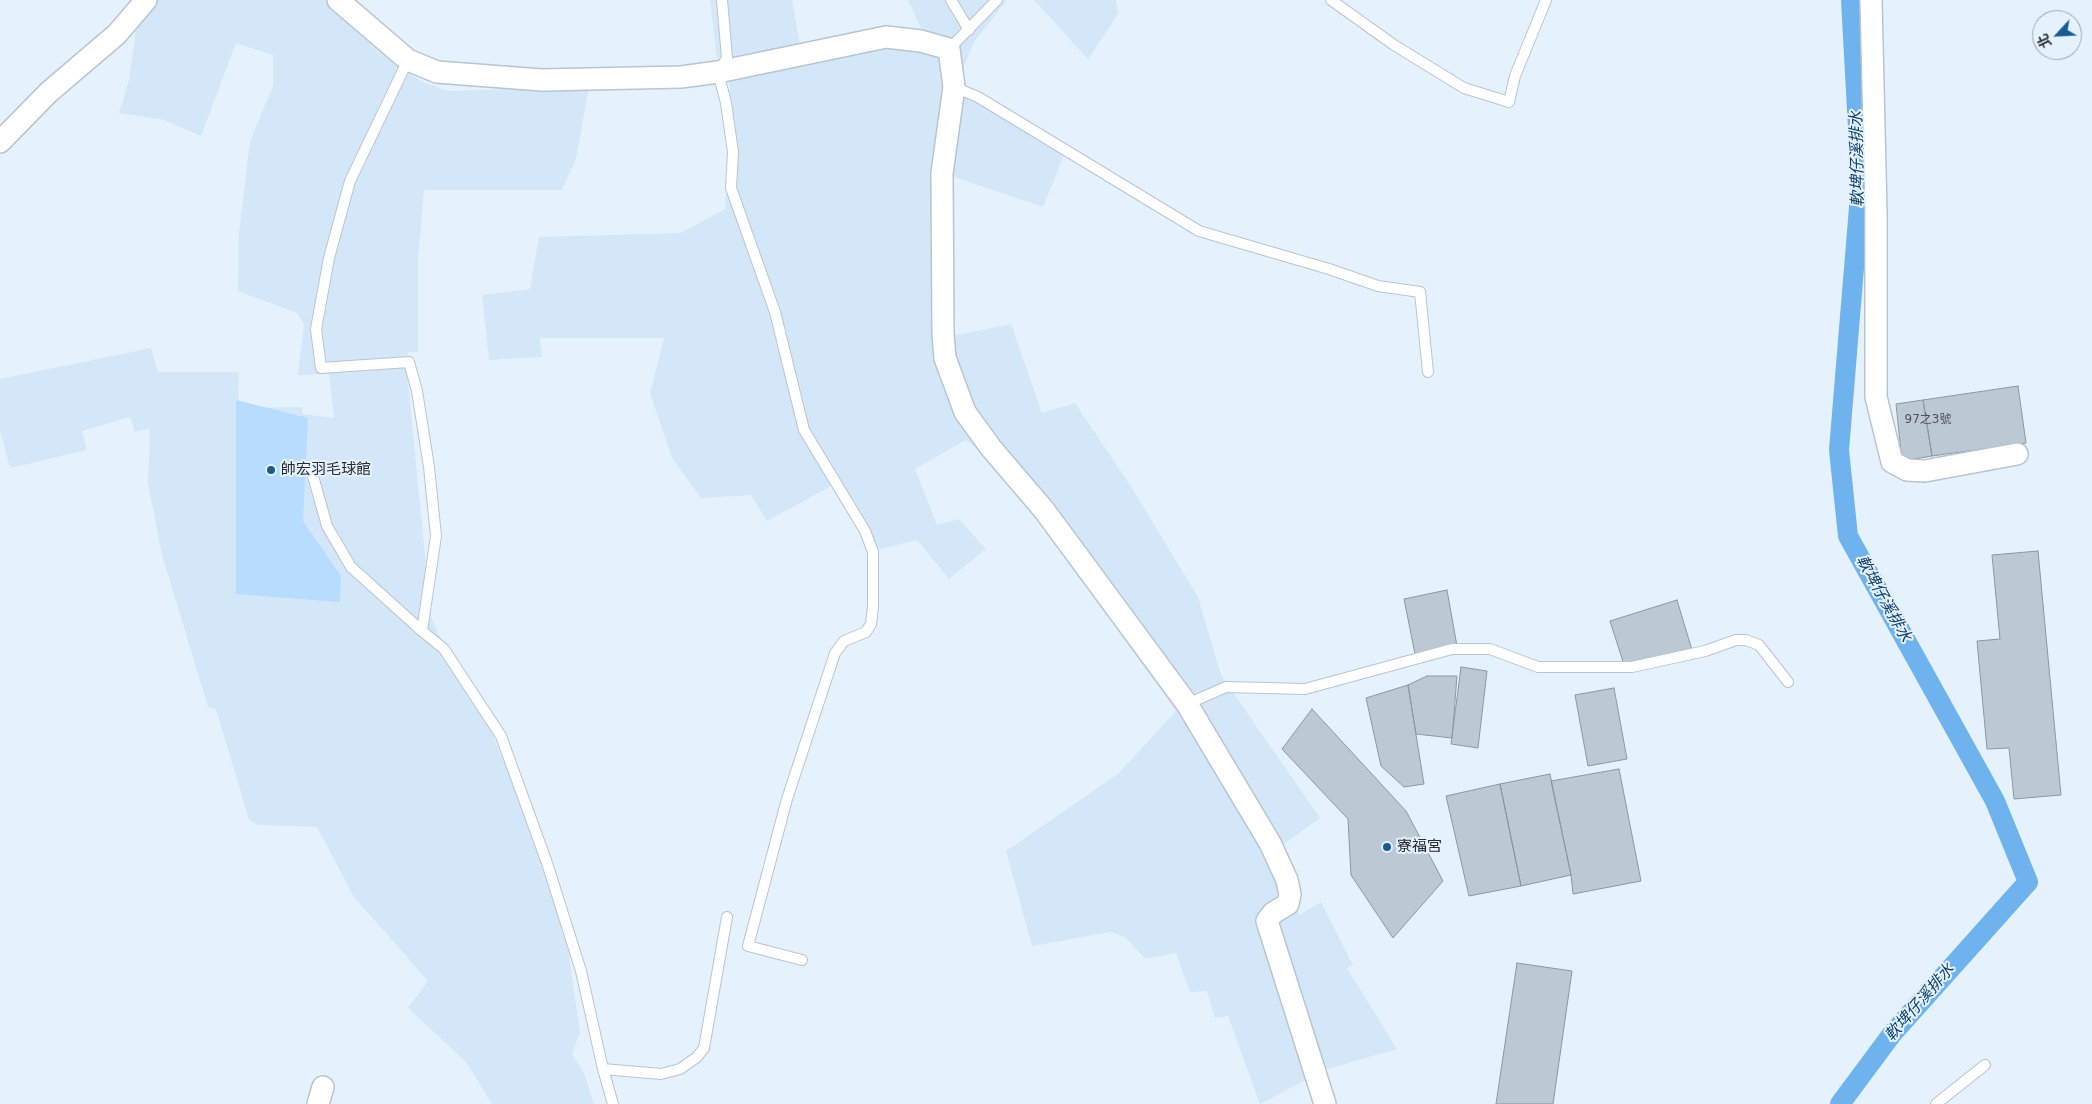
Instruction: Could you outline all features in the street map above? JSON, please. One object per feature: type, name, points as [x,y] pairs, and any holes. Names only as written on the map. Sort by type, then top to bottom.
[{"type":"street","points":[[0,142],[49,92],[117,34],[146,0]]},
{"type":"street","points":[[338,0],[408,60],[437,72],[542,80],[681,77],[718,72],[886,37],[921,41],[949,49],[954,87],[942,173],[943,334],[945,358],[965,412],[990,448],[1044,510],[1187,704],[1270,843],[1287,880],[1290,894],[1288,904],[1274,913],[1267,921],[1325,1104]]},
{"type":"street","points":[[1871,0],[1876,212],[1876,397],[1892,462],[1907,470],[1925,471],[2017,454]]},
{"type":"lane","points":[[722,0],[727,58],[718,72],[726,103],[733,152],[731,188],[774,312],[802,423],[808,437],[865,531],[873,552],[871,624],[866,632],[844,641],[835,653],[787,799],[748,946],[802,960]]},
{"type":"lane","points":[[951,0],[969,30]]},
{"type":"lane","points":[[949,49],[997,0]]},
{"type":"lane","points":[[1331,0],[1394,45],[1464,88],[1509,102],[1515,76],[1546,0]]},
{"type":"lane","points":[[408,60],[350,181],[329,258],[316,329],[321,368],[408,362],[416,391],[429,467],[436,536],[422,631]]},
{"type":"lane","points":[[954,87],[978,97],[1198,231],[1329,269],[1378,286],[1420,292],[1428,372]]},
{"type":"lane","points":[[311,470],[327,526],[351,567],[422,631],[444,648],[500,736],[547,863],[581,971],[613,1104]]},
{"type":"lane","points":[[1187,704],[1226,687],[1305,690],[1452,649],[1490,649],[1538,667],[1632,667],[1705,651],[1736,640],[1746,640],[1759,645],[1788,682]]},
{"type":"lane","points":[[603,1068],[661,1074],[680,1069],[697,1057],[704,1048],[727,917]]},
{"type":"lane","points":[[1936,1104],[1985,1065]]},
{"type":"shaded area","points":[[152,0],[328,0],[396,65],[423,82],[448,91],[589,87],[576,159],[562,190],[424,190],[418,259],[418,352],[408,352],[407,371],[431,617],[450,659],[478,698],[544,860],[567,941],[580,1033],[572,1054],[584,1073],[594,1104],[492,1104],[466,1062],[408,1008],[428,981],[354,897],[317,827],[259,825],[249,820],[216,709],[208,707],[162,555],[148,484],[150,428],[135,432],[130,417],[82,431],[87,450],[10,468],[0,430],[0,379],[151,348],[158,372],[239,372],[238,408],[302,407],[303,414],[334,418],[329,374],[298,375],[304,324],[297,313],[238,291],[239,233],[250,141],[273,86],[273,55],[236,43],[201,136],[164,120],[119,113],[129,80],[136,30],[141,11]]},
{"type":"shaded area","points":[[710,0],[792,0],[800,44],[717,59]]},
{"type":"shaded area","points":[[908,0],[1007,0],[974,42],[963,69],[966,95],[1066,150],[1043,207],[954,177],[951,336],[1011,324],[1042,413],[1075,403],[1132,488],[1198,597],[1221,675],[1320,818],[1280,847],[1299,915],[1321,902],[1353,965],[1347,968],[1397,1049],[1327,1069],[1260,1104],[1228,1016],[1215,1018],[1207,991],[1190,992],[1176,953],[1145,959],[1125,937],[1111,932],[1032,946],[1006,851],[1118,774],[1176,711],[995,462],[966,440],[915,469],[937,525],[959,519],[986,549],[949,579],[917,540],[877,550],[833,485],[767,521],[751,495],[701,498],[672,458],[650,393],[664,338],[540,338],[542,357],[489,360],[482,295],[530,289],[539,237],[681,233],[725,209],[732,108],[728,76],[922,31]]},
{"type":"shaded area","points":[[1034,0],[1116,0],[1118,14],[1088,59]]},
{"type":"shaded area","name":"帥宏羽毛球館","points":[[236,400],[308,418],[303,521],[341,576],[340,602],[236,594]]},
{"type":"building","points":[[2018,386],[2026,443],[1932,456],[1923,400]]},
{"type":"building","points":[[1923,400],[1932,456],[1902,461],[1896,404]]},
{"type":"building","points":[[2038,551],[2061,795],[2014,799],[2009,748],[1987,749],[1977,641],[2000,639],[1992,555]]},
{"type":"building","points":[[1447,590],[1457,646],[1415,654],[1404,599]]},
{"type":"building","points":[[1677,600],[1692,650],[1626,671],[1610,621]]},
{"type":"building","points":[[1461,667],[1487,671],[1478,748],[1451,744]]},
{"type":"building","points":[[1427,676],[1457,676],[1452,738],[1416,734],[1408,685]]},
{"type":"building","points":[[1408,685],[1424,784],[1404,787],[1381,766],[1366,698]]},
{"type":"building","points":[[1614,688],[1627,759],[1588,766],[1575,695]]},
{"type":"building","name":"寮福宮","points":[[1312,709],[1406,811],[1443,881],[1393,938],[1351,875],[1348,819],[1282,749]]},
{"type":"building","points":[[1619,769],[1641,881],[1573,894],[1571,875],[1551,781]]},
{"type":"building","points":[[1550,774],[1571,875],[1521,886],[1500,784]]},
{"type":"building","points":[[1500,784],[1521,886],[1469,896],[1446,796]]},
{"type":"building","points":[[1517,963],[1572,971],[1553,1104],[1496,1104]]},
{"type":"waterway","name":"軟埤仔溪排水","points":[[1840,1104],[1892,1034],[2028,882],[1995,801],[1848,536],[1839,450],[1861,183],[1851,0]]},
{"type":"place","name":"帥宏羽毛球館","points":[[271,470]]},
{"type":"place","name":"寮福宮","points":[[1387,847]]}]
